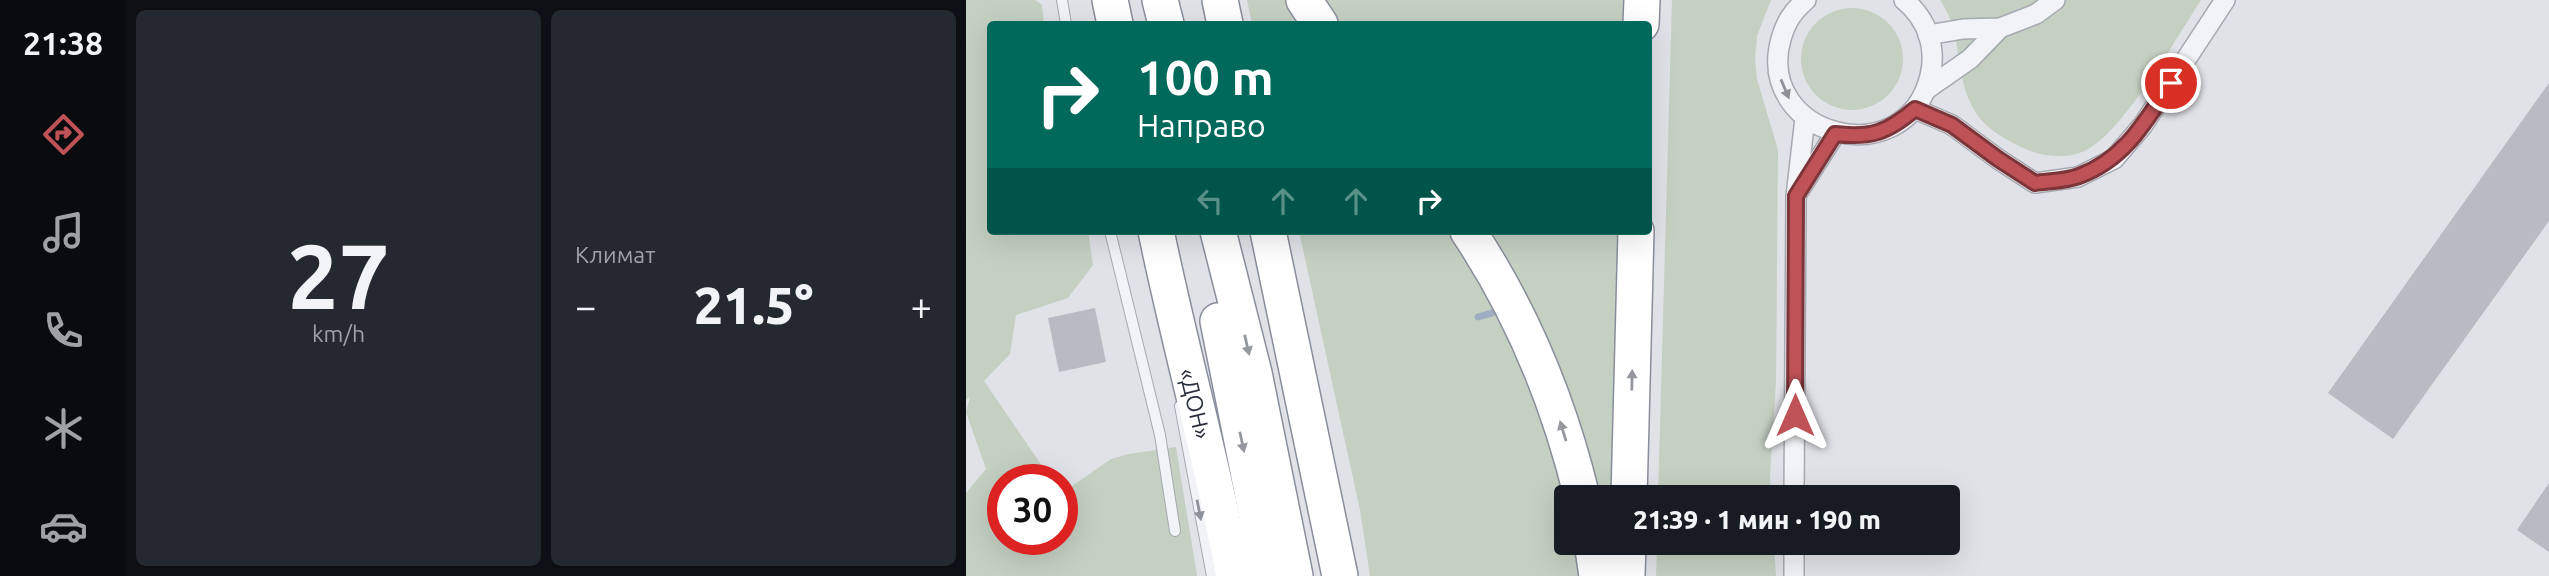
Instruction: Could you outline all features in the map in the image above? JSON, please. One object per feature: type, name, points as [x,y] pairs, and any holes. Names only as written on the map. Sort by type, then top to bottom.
[{"type":"highway","points":[[1110,0],[1114,21]]},
{"type":"highway","points":[[1160,0],[1165,21]]},
{"type":"highway","points":[[1220,0],[1224,21]]},
{"type":"highway","points":[[1304,0],[1318,21]]},
{"type":"highway","points":[[1641,21],[1642,0]]},
{"type":"highway","name":"«ДОН»","points":[[1157,235],[1234,576]]},
{"type":"highway","points":[[1203,235],[1269,576]]},
{"type":"highway","points":[[1220,235],[1254,373],[1295,576]]},
{"type":"highway","points":[[1270,235],[1340,576]]},
{"type":"highway","points":[[1471,235],[1528,337],[1553,400],[1578,485]]},
{"type":"highway","points":[[1629,485],[1636,235]]},
{"type":"highway","points":[[1594,555],[1597,576]]},
{"type":"highway","points":[[1627,576],[1628,555]]},
{"type":"street","points":[[1928,34],[2000,28],[2036,14],[2055,0]]},
{"type":"street","points":[[1915,109],[1952,125],[2035,183],[2078,177],[2114,159],[2143,125],[2225,0]]},
{"type":"street","points":[[1798,3],[1785,23],[1777,52],[1779,74],[1789,100],[1805,118],[1835,134],[1860,136],[1896,125],[1915,109],[1927,89],[1933,65],[1932,46],[1924,22],[1912,3]]},
{"type":"street","points":[[1927,89],[1970,59],[2000,28]]},
{"type":"street","points":[[1794,485],[1796,196],[1805,118]]},
{"type":"street","points":[[1796,196],[1835,134]]},
{"type":"street","points":[[1794,555],[1794,576]]},
{"type":"lane","points":[[1062,0],[1066,21]]},
{"type":"lane","points":[[1111,235],[1160,435],[1175,531]]},
{"type":"lane","points":[[1170,297],[1177,376]]},
{"type":"lane","points":[[1178,389],[1212,576]]},
{"type":"green space","points":[[966,0],[1035,0],[1042,5],[1044,21],[987,21],[987,235],[1089,235],[1093,265],[1068,298],[1016,315],[1010,354],[984,381],[1041,464],[987,464],[987,555],[1078,555],[1078,482],[1111,459],[1176,447],[1197,576],[966,576],[966,493],[986,469],[966,412],[970,397],[966,400]]},
{"type":"green space","points":[[1247,0],[1288,0],[1302,21],[1251,21]]},
{"type":"green space","points":[[1319,0],[1626,0],[1625,21],[1336,21]]},
{"type":"green space","points":[[1672,0],[1771,0],[1757,36],[1755,60],[1757,79],[1778,150],[1776,383],[1770,485],[1658,485]]},
{"type":"green space","points":[[1940,0],[2201,0],[2149,81],[2117,123],[2088,149],[2063,156],[2045,155],[2021,147],[1998,134],[1979,117],[1965,90],[1952,25]]},
{"type":"green space","points":[[1852,8],[1872,12],[1888,23],[1899,39],[1903,59],[1899,79],[1888,95],[1872,106],[1852,110],[1832,106],[1816,95],[1805,79],[1801,59],[1805,39],[1816,23],[1832,12]]},
{"type":"green space","points":[[1300,235],[1454,235],[1504,326],[1546,426],[1563,485],[1554,485],[1554,555],[1578,555],[1582,576],[1370,576],[1360,510]]},
{"type":"green space","points":[[1485,235],[1618,235],[1611,485],[1590,485]]},
{"type":"green space","points":[[1657,555],[1775,555],[1776,576],[1656,576]]},
{"type":"building","points":[[2549,83],[2549,221],[2393,439],[2328,393]]},
{"type":"building","points":[[1095,308],[1106,362],[1059,372],[1048,318]]},
{"type":"building","points":[[2549,483],[2549,552],[2517,530]]},
{"type":"waterway","points":[[1478,317],[1499,311]]},
{"type":"route","points":[[1795,415],[1796,196],[1835,134],[1873,134],[1896,125],[1915,109],[1952,125],[2035,183],[2078,177],[2114,159],[2143,125],[2171,83]]}]
